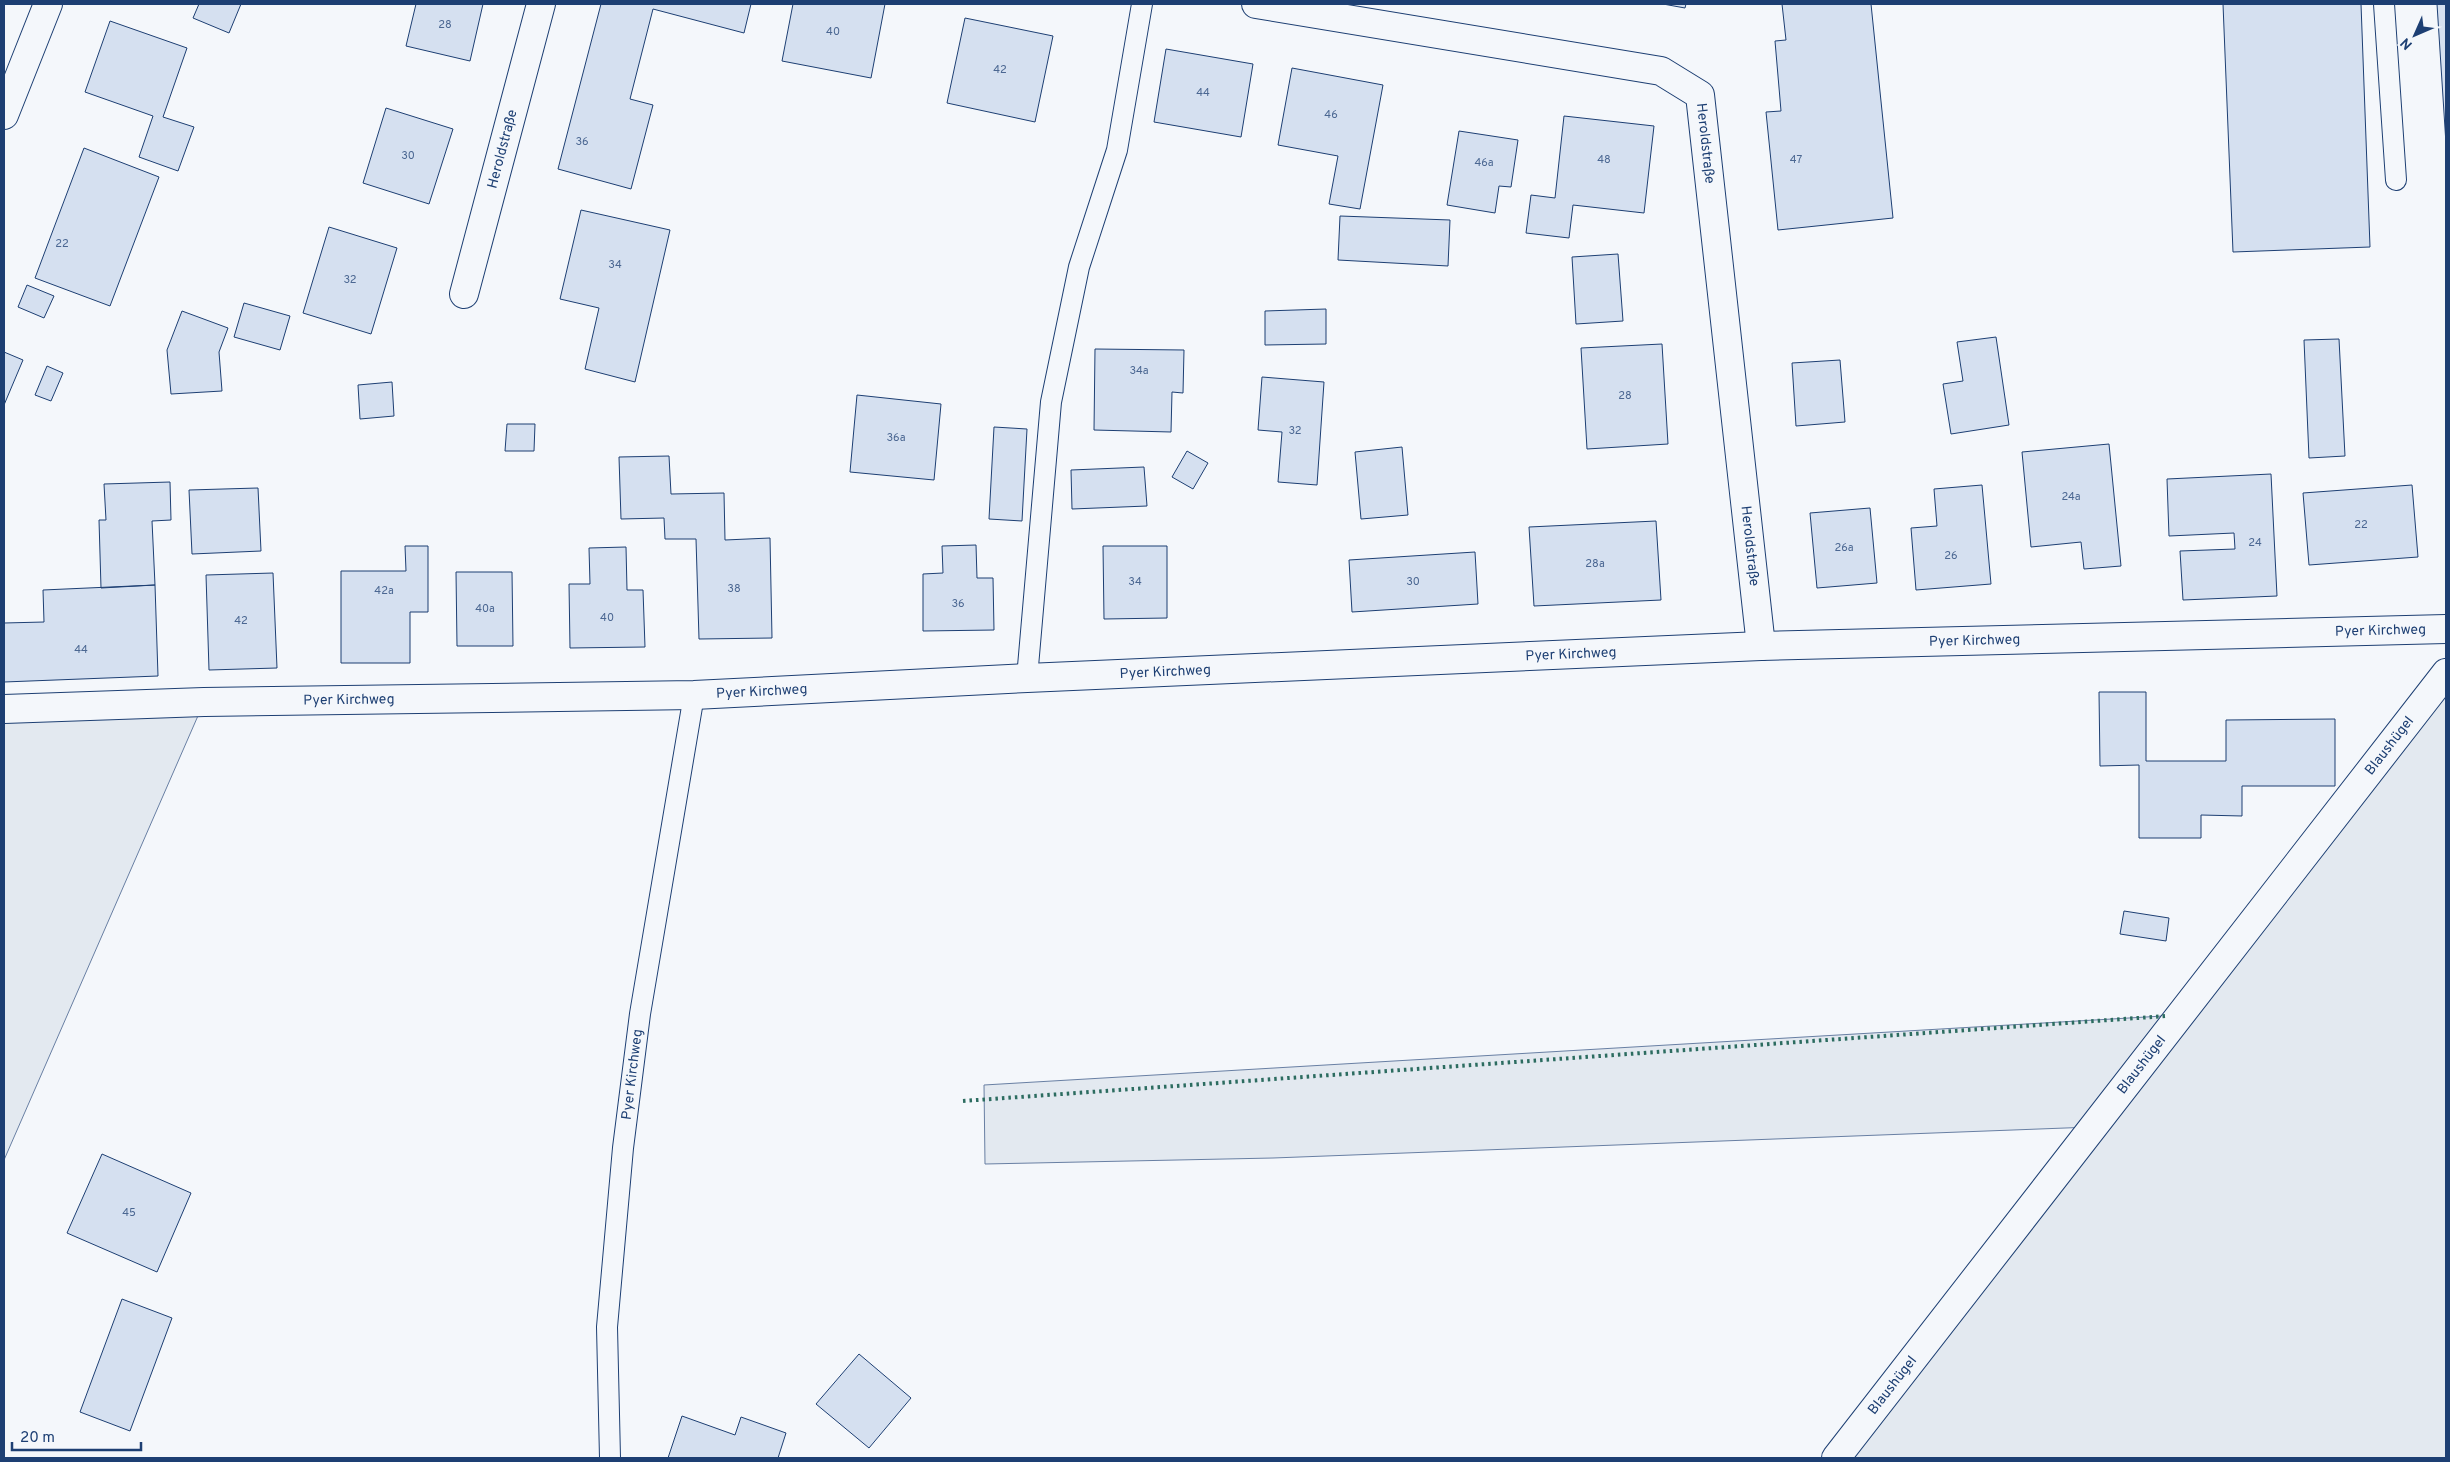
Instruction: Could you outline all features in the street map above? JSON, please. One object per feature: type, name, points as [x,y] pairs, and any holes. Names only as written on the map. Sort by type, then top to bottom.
[{"type":"street","points":[[4,115],[48,4]]},
{"type":"street","name":"Heroldstraße","points":[[464,294],[541,4]]},
{"type":"street","name":"Heroldstraße","points":[[1256,4],[1661,71],[1700,95],[1761,646]]},
{"type":"street","name":"Pyer Kirchweg","points":[[4,709],[204,702],[694,695],[1027,678],[1761,646],[2446,630]]},
{"type":"street","name":"Blaushügel","points":[[1836,1458],[2446,673]]},
{"type":"lane","points":[[1027,678],[1051,402],[1079,267],[1117,150],[1142,4]]},
{"type":"lane","points":[[2384,4],[2396,180]]},
{"type":"lane","name":"Pyer Kirchweg","points":[[610,1458],[607,1327],[623,1148],[640,1014],[694,695]]},
{"type":"shaded area","points":[[2446,673],[2446,1458],[1836,1458],[2092,1127],[1273,1158],[985,1164],[984,1085],[2180,1015]]},
{"type":"shaded area","points":[[204,702],[4,1160],[4,709]]},
{"type":"building","points":[[199,4],[241,4],[229,33],[193,18]]},
{"type":"building","points":[[416,4],[483,4],[470,61],[406,46]]},
{"type":"building","points":[[601,4],[751,4],[744,33],[653,9],[630,99],[653,105],[631,189],[558,169]]},
{"type":"building","points":[[793,4],[885,4],[871,78],[782,61]]},
{"type":"building","points":[[1663,4],[1686,4],[1685,8]]},
{"type":"building","points":[[1782,4],[1871,4],[1893,218],[1778,230],[1766,112],[1781,111],[1775,41],[1786,40]]},
{"type":"building","points":[[2223,4],[2361,4],[2370,247],[2233,252]]},
{"type":"building","points":[[2437,4],[2446,4],[2446,144]]},
{"type":"building","points":[[965,18],[1053,36],[1035,122],[947,103]]},
{"type":"building","points":[[110,21],[187,48],[163,117],[194,127],[178,171],[139,157],[153,116],[85,92]]},
{"type":"building","points":[[1166,49],[1253,64],[1241,137],[1154,122]]},
{"type":"building","points":[[1292,68],[1383,85],[1360,209],[1329,204],[1338,156],[1278,145]]},
{"type":"building","points":[[386,108],[453,129],[429,204],[363,183]]},
{"type":"building","points":[[1564,116],[1654,126],[1644,213],[1573,205],[1569,238],[1526,233],[1531,195],[1555,198]]},
{"type":"building","points":[[1459,131],[1518,140],[1511,187],[1499,186],[1495,213],[1447,205]]},
{"type":"building","points":[[84,148],[159,177],[110,306],[35,278]]},
{"type":"building","points":[[581,210],[670,230],[635,382],[585,369],[599,308],[560,299]]},
{"type":"building","points":[[1340,216],[1450,220],[1448,266],[1338,260]]},
{"type":"building","points":[[329,227],[397,248],[371,334],[303,313]]},
{"type":"building","points":[[1618,254],[1623,321],[1576,324],[1572,257]]},
{"type":"building","points":[[27,285],[54,296],[44,318],[18,307]]},
{"type":"building","points":[[244,303],[290,316],[280,350],[234,337]]},
{"type":"building","points":[[1326,309],[1326,344],[1265,345],[1265,311]]},
{"type":"building","points":[[182,311],[228,328],[219,352],[222,391],[171,394],[167,350]]},
{"type":"building","points":[[1996,337],[2009,425],[1951,434],[1943,384],[1963,381],[1957,342]]},
{"type":"building","points":[[2339,339],[2345,456],[2309,458],[2304,340]]},
{"type":"building","points":[[1662,344],[1668,444],[1587,449],[1581,348]]},
{"type":"building","points":[[1095,349],[1184,350],[1183,393],[1172,392],[1171,432],[1094,430]]},
{"type":"building","points":[[4,352],[23,360],[4,405]]},
{"type":"building","points":[[1840,360],[1845,422],[1796,426],[1792,363]]},
{"type":"building","points":[[47,366],[63,373],[51,401],[35,395]]},
{"type":"building","points":[[1262,377],[1324,382],[1317,485],[1278,482],[1282,432],[1258,430]]},
{"type":"building","points":[[392,382],[394,416],[360,419],[358,385]]},
{"type":"building","points":[[857,395],[941,404],[934,480],[850,472]]},
{"type":"building","points":[[507,424],[535,424],[534,451],[505,451]]},
{"type":"building","points":[[994,427],[1027,429],[1022,521],[989,519]]},
{"type":"building","points":[[2109,444],[2121,566],[2084,569],[2081,542],[2031,547],[2022,452]]},
{"type":"building","points":[[1402,447],[1408,515],[1361,519],[1355,452]]},
{"type":"building","points":[[1187,451],[1208,463],[1193,489],[1172,477]]},
{"type":"building","points":[[669,456],[671,494],[724,493],[725,540],[770,538],[772,638],[699,639],[696,539],[665,539],[664,518],[621,519],[619,457]]},
{"type":"building","points":[[1144,467],[1147,506],[1072,509],[1071,470]]},
{"type":"building","points":[[2271,474],[2277,596],[2183,600],[2180,551],[2235,549],[2234,533],[2169,536],[2167,479]]},
{"type":"building","points":[[170,482],[171,520],[152,521],[155,585],[101,588],[99,520],[106,520],[104,484]]},
{"type":"building","points":[[1982,485],[1991,584],[1916,590],[1911,528],[1937,526],[1934,489]]},
{"type":"building","points":[[2412,485],[2418,557],[2309,565],[2303,493]]},
{"type":"building","points":[[258,488],[261,551],[192,554],[189,490]]},
{"type":"building","points":[[1870,508],[1877,583],[1817,588],[1810,513]]},
{"type":"building","points":[[1656,521],[1661,600],[1534,606],[1529,527]]},
{"type":"building","points":[[976,545],[977,578],[993,578],[994,630],[923,631],[923,574],[943,573],[942,546]]},
{"type":"building","points":[[405,546],[428,546],[428,612],[410,612],[410,663],[341,663],[341,571],[406,571]]},
{"type":"building","points":[[1103,546],[1167,546],[1167,618],[1104,619]]},
{"type":"building","points":[[626,547],[627,590],[643,590],[645,647],[570,648],[569,584],[590,584],[589,548]]},
{"type":"building","points":[[1475,552],[1478,604],[1352,612],[1349,560]]},
{"type":"building","points":[[456,572],[512,572],[513,646],[457,646]]},
{"type":"building","points":[[273,573],[277,668],[209,670],[206,575]]},
{"type":"building","points":[[155,585],[158,676],[4,682],[4,623],[44,622],[43,590]]},
{"type":"building","points":[[2099,692],[2146,692],[2146,761],[2226,761],[2226,720],[2335,719],[2335,786],[2242,786],[2242,816],[2201,815],[2201,838],[2139,838],[2139,765],[2100,766]]},
{"type":"building","points":[[2124,911],[2169,918],[2166,941],[2120,934]]},
{"type":"building","points":[[102,1154],[191,1193],[157,1272],[67,1233]]},
{"type":"building","points":[[122,1299],[172,1318],[130,1431],[80,1412]]},
{"type":"building","points":[[859,1354],[911,1398],[869,1448],[816,1404]]},
{"type":"building","points":[[682,1416],[735,1435],[741,1417],[786,1433],[778,1458],[668,1458]]},
{"type":"hedge","points":[[963,1101],[2166,1016]]}]
